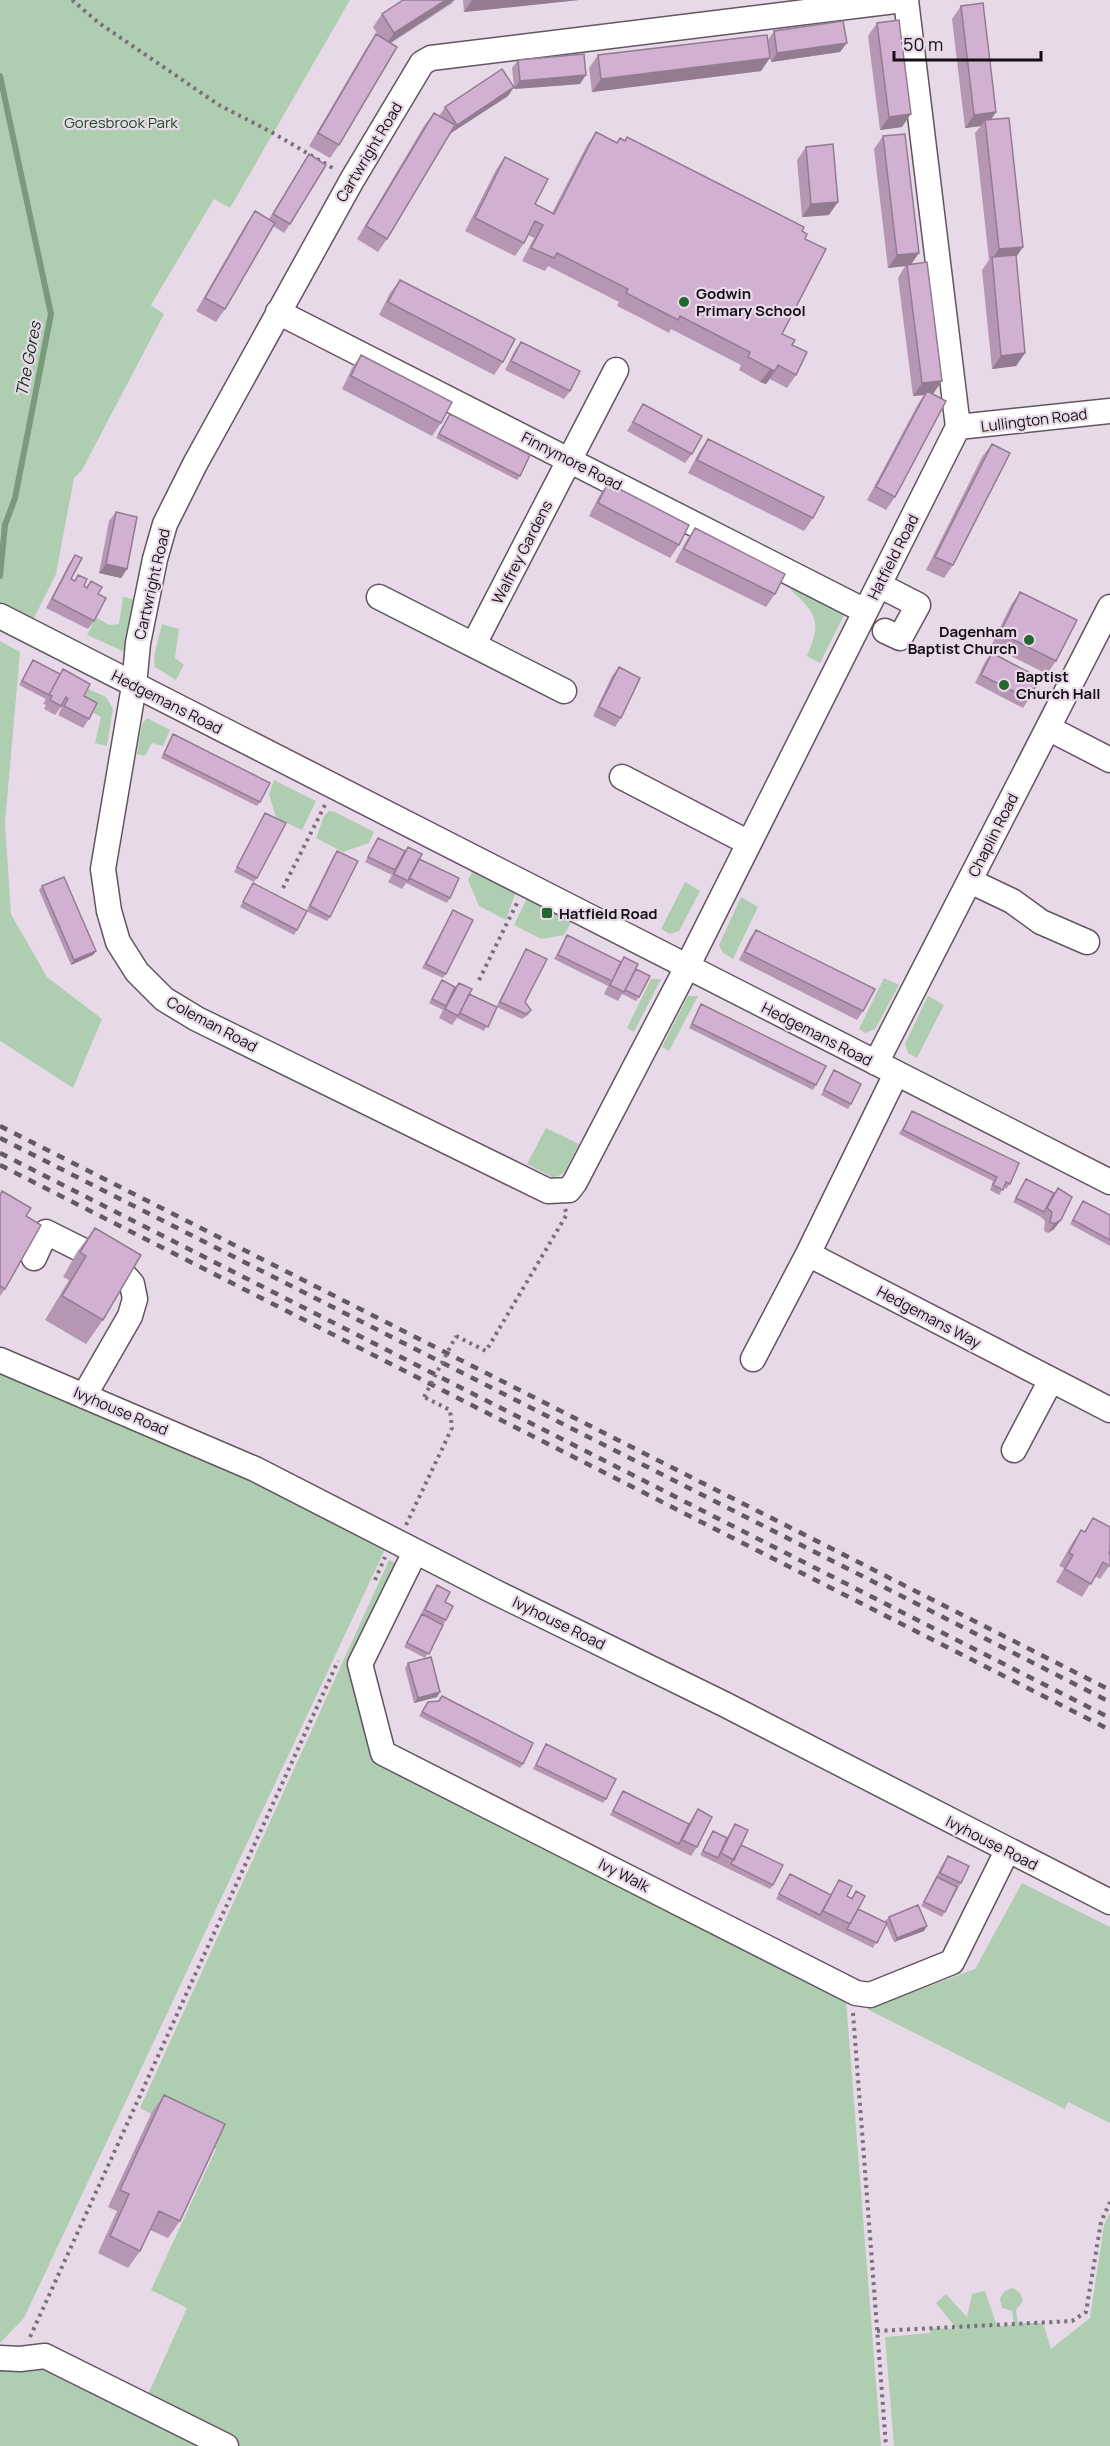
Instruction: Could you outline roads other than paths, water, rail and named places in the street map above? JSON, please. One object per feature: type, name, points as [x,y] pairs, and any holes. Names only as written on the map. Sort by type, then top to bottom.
[{"type":"street","name":"Cartwright Road","points":[[134,686],[138,643],[165,524],[278,312],[352,180],[422,63],[431,58],[905,0]]},
{"type":"street","points":[[905,0],[958,427]]},
{"type":"street","name":"Finnymore Road","points":[[278,312],[865,611]]},
{"type":"street","name":"Walfrey Gardens","points":[[474,644],[616,370]]},
{"type":"street","name":"Lullington Road","points":[[958,427],[1110,411]]},
{"type":"street","name":"Hatfield Road","points":[[561,1193],[569,1190],[575,1182],[687,967],[747,842],[958,427]]},
{"type":"street","points":[[879,585],[918,605],[900,638],[885,630]]},
{"type":"street","points":[[379,597],[564,691]]},
{"type":"street","name":"Chaplin Road","points":[[886,1069],[970,881],[1110,607]]},
{"type":"street","name":"Hedgemans Road","points":[[8,620],[1110,1182]]},
{"type":"street","name":"Coleman Road","points":[[134,686],[103,869],[109,911],[118,942],[137,972],[164,999],[197,1019],[548,1191],[561,1193]]},
{"type":"street","points":[[1048,728],[1110,760]]},
{"type":"street","points":[[622,777],[747,842]]},
{"type":"street","points":[[970,881],[1012,901],[1041,922],[1087,942]]},
{"type":"street","points":[[753,1359],[808,1254],[886,1069]]},
{"type":"street","points":[[18,1227],[27,1231],[46,1232],[118,1268],[132,1284],[135,1299],[130,1316],[84,1396]]},
{"type":"street","points":[[34,1258],[46,1232]]},
{"type":"street","name":"Hedgemans Way","points":[[808,1254],[1110,1410]]},
{"type":"street","name":"Ivyhouse Road","points":[[0,1360],[255,1469],[402,1545],[724,1704],[1110,1902]]},
{"type":"street","points":[[1014,1450],[1051,1380]]},
{"type":"street","name":"Ivy Walk","points":[[402,1545],[360,1664],[384,1753],[856,1994],[870,1995],[952,1962],[1007,1851]]},
{"type":"street","points":[[10,2359],[45,2356],[226,2446]]},
{"type":"waterway","name":"The Gores","points":[[0,76],[51,314],[15,498],[5,525],[0,576]]},
{"type":"railway","points":[[0,1126],[1110,1690]]},
{"type":"railway","points":[[0,1138],[1110,1702]]},
{"type":"railway","points":[[0,1153],[1110,1718]]},
{"type":"railway","points":[[0,1165],[1110,1730]]},
{"type":"place","name":"Godwin Primary School","points":[[684,302]]},
{"type":"place","name":"Dagenham Baptist Church","points":[[1029,640]]},
{"type":"place","name":"Baptist Church Hall","points":[[1004,685]]},
{"type":"place","name":"Hatfield Road","points":[[547,913]]},
{"type":"park label","name":"Goresbrook Park","points":[[121,122]]}]
